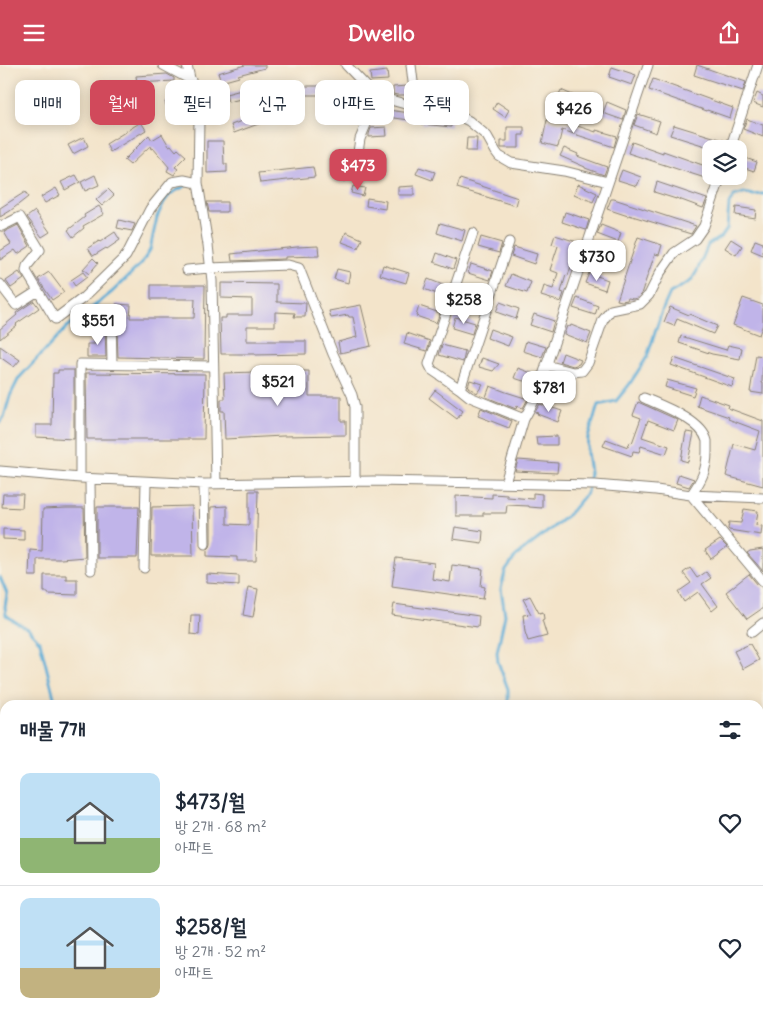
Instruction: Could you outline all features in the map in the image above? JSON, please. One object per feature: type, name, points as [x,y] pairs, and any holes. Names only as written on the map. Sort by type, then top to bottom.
[{"type":"street","points":[[163,65],[171,71],[191,80]]},
{"type":"street","points":[[187,65],[191,80]]},
{"type":"street","points":[[346,65],[361,80]]},
{"type":"street","points":[[411,65],[413,80]]},
{"type":"street","points":[[504,483],[524,419],[535,399],[648,65]]},
{"type":"street","points":[[733,140],[758,65]]},
{"type":"street","points":[[469,121],[486,136],[499,156],[511,163],[564,171],[608,182]]},
{"type":"street","points":[[199,125],[198,183],[212,281],[216,484]]},
{"type":"street","points":[[358,153],[360,139],[366,125]]},
{"type":"street","points":[[0,225],[2,226],[20,217],[40,250],[27,265],[26,271],[55,319],[83,298],[126,256],[150,209],[172,182],[184,180],[198,183]]},
{"type":"street","points":[[546,365],[573,372],[582,371],[588,363],[603,319],[611,310],[640,304],[649,295],[660,273],[674,253],[695,239],[704,226],[718,185]]},
{"type":"street","points":[[473,233],[428,364],[432,370],[470,397],[524,419]]},
{"type":"street","points":[[460,389],[509,242]]},
{"type":"street","points":[[187,270],[288,265],[299,268],[352,395],[355,407],[358,481]]},
{"type":"street","points":[[0,284],[16,305],[38,291]]},
{"type":"street","points":[[111,312],[112,364]]},
{"type":"street","points":[[80,478],[80,364],[213,366]]},
{"type":"street","points":[[644,398],[698,426],[707,440],[707,461],[702,480],[691,495]]},
{"type":"street","points":[[0,471],[90,479],[204,484],[358,481],[579,484],[656,490],[691,495],[763,499]]},
{"type":"street","points":[[90,479],[91,571]]},
{"type":"street","points":[[144,568],[146,481]]},
{"type":"street","points":[[204,484],[205,544]]},
{"type":"street","points":[[691,495],[763,581]]},
{"type":"street","points":[[752,631],[763,623]]},
{"type":"building","points":[[245,65],[265,65],[265,68],[238,75],[239,77],[228,80],[220,80],[218,73]]},
{"type":"building","points":[[697,65],[746,82],[743,91],[694,75]]},
{"type":"building","points":[[612,67],[636,75],[632,85],[609,77]]},
{"type":"building","points":[[387,71],[388,80],[371,80],[370,73]]},
{"type":"building","points":[[167,74],[174,78],[174,80],[155,82],[155,80],[137,80],[136,76]]},
{"type":"building","points":[[653,79],[733,108],[730,118],[649,90]]},
{"type":"building","points":[[305,86],[315,86],[315,95],[305,95]]},
{"type":"building","points":[[404,86],[404,95],[394,94],[394,87]]},
{"type":"building","points":[[240,90],[240,99],[230,102],[230,93]]},
{"type":"building","points":[[561,90],[586,101],[583,109],[557,99]]},
{"type":"building","points":[[757,93],[763,96],[763,107],[753,103]]},
{"type":"building","points":[[497,102],[509,110],[505,117],[493,109]]},
{"type":"building","points":[[607,102],[626,110],[623,120],[603,113]]},
{"type":"building","points":[[394,111],[404,112],[404,119],[394,118]]},
{"type":"building","points":[[638,114],[660,121],[656,133],[634,125]]},
{"type":"building","points":[[747,119],[763,125],[763,137],[743,129]]},
{"type":"building","points":[[547,120],[617,136],[614,147],[562,130],[558,147],[542,143]]},
{"type":"building","points":[[240,122],[240,125],[256,125],[234,133],[231,125]]},
{"type":"building","points":[[136,125],[143,125],[146,130],[110,152],[106,144]]},
{"type":"building","points":[[432,125],[451,125],[451,127]]},
{"type":"building","points":[[674,125],[723,140],[702,140],[702,145],[670,135]]},
{"type":"building","points":[[386,127],[387,136],[369,137],[371,128]]},
{"type":"building","points":[[507,127],[524,127],[524,135],[519,135],[519,148],[501,148],[501,141],[507,141]]},
{"type":"building","points":[[162,134],[169,146],[171,145],[176,151],[178,149],[186,156],[175,167],[178,169],[174,175],[167,171],[169,167],[150,146],[130,165],[124,160],[149,135],[152,140]]},
{"type":"building","points":[[84,137],[88,146],[73,154],[68,145]]},
{"type":"building","points":[[467,138],[477,138],[476,151],[466,151]]},
{"type":"building","points":[[207,141],[223,141],[224,164],[227,164],[227,172],[207,173]]},
{"type":"building","points":[[632,142],[663,153],[663,151],[702,165],[702,177],[628,153]]},
{"type":"building","points":[[564,148],[578,154],[577,156],[607,167],[604,175],[560,156]]},
{"type":"building","points":[[747,159],[757,162],[754,171],[747,169]]},
{"type":"building","points":[[338,162],[346,163],[345,181],[337,181]]},
{"type":"building","points":[[313,167],[315,177],[260,183],[258,173]]},
{"type":"building","points":[[419,167],[435,172],[432,180],[416,174]]},
{"type":"building","points":[[622,170],[641,177],[637,186],[618,180]]},
{"type":"building","points":[[76,175],[80,182],[65,190],[61,182]]},
{"type":"building","points":[[95,175],[99,185],[85,191],[81,182]]},
{"type":"building","points":[[460,179],[518,198],[516,206],[457,188]]},
{"type":"building","points":[[657,182],[707,199],[703,208],[654,192]]},
{"type":"building","points":[[578,184],[597,193],[593,202],[574,194]]},
{"type":"building","points":[[353,186],[365,188],[363,196],[351,193]]},
{"type":"building","points":[[414,186],[414,195],[398,195],[398,187]]},
{"type":"building","points":[[56,188],[60,195],[45,203],[41,197]]},
{"type":"building","points":[[108,189],[114,195],[102,206],[96,200]]},
{"type":"building","points":[[25,192],[28,197],[0,217],[0,208]]},
{"type":"building","points":[[367,198],[386,201],[385,209],[366,206]]},
{"type":"building","points":[[611,199],[696,226],[691,234],[628,216],[607,209]]},
{"type":"building","points":[[207,202],[227,202],[227,212],[209,212]]},
{"type":"building","points":[[99,206],[104,214],[83,226],[84,228],[73,237],[68,230],[85,217],[84,215]]},
{"type":"building","points":[[736,207],[756,210],[755,218],[735,215]]},
{"type":"building","points":[[35,211],[50,232],[42,237],[27,217]]},
{"type":"building","points":[[565,212],[589,220],[586,230],[562,222]]},
{"type":"building","points":[[119,220],[135,224],[132,231],[117,228]]},
{"type":"building","points":[[440,223],[465,230],[462,241],[437,233]]},
{"type":"building","points":[[18,225],[30,246],[18,254],[15,250],[0,260],[0,251],[11,244],[4,232]]},
{"type":"building","points":[[601,225],[621,233],[618,242],[597,234]]},
{"type":"building","points":[[115,232],[120,240],[93,256],[88,248]]},
{"type":"building","points":[[346,232],[362,239],[358,248],[342,242]]},
{"type":"building","points":[[555,235],[580,243],[568,276],[566,275],[561,292],[564,293],[561,302],[541,296],[544,286],[553,289],[558,273],[550,270],[558,246],[552,244]]},
{"type":"building","points":[[481,237],[502,243],[499,253],[478,247]]},
{"type":"building","points":[[638,237],[662,245],[659,255],[655,254],[641,294],[633,299],[617,300]]},
{"type":"building","points":[[731,239],[742,246],[736,255],[725,248]]},
{"type":"building","points":[[755,240],[763,243],[763,255],[751,250]]},
{"type":"building","points":[[318,246],[319,256],[232,261],[231,254],[297,247]]},
{"type":"building","points":[[514,247],[537,254],[534,264],[511,256]]},
{"type":"building","points":[[596,248],[613,254],[611,265],[593,259]]},
{"type":"building","points":[[437,253],[456,260],[453,269],[434,262]]},
{"type":"building","points":[[93,258],[98,263],[89,274],[83,269]]},
{"type":"building","points":[[471,264],[493,271],[490,280],[468,273]]},
{"type":"building","points":[[383,265],[409,273],[406,283],[380,275]]},
{"type":"building","points":[[337,269],[350,272],[348,283],[334,279]]},
{"type":"building","points":[[19,272],[24,279],[11,288],[6,281]]},
{"type":"building","points":[[49,272],[64,292],[52,300],[38,279]]},
{"type":"building","points":[[83,272],[87,277],[75,286],[71,280]]},
{"type":"building","points":[[589,273],[608,280],[605,290],[585,283]]},
{"type":"building","points":[[511,274],[531,282],[527,293],[506,286]]},
{"type":"building","points":[[428,279],[448,287],[445,297],[424,289]]},
{"type":"building","points":[[221,283],[277,284],[277,302],[306,303],[305,317],[294,317],[295,313],[275,312],[275,326],[247,326],[247,341],[306,341],[306,354],[221,354],[220,318],[226,318],[226,315],[252,315],[252,299],[221,298]]},
{"type":"building","points":[[151,285],[205,285],[204,359],[118,357],[116,304],[131,305],[130,318],[194,318],[195,299],[151,299]]},
{"type":"building","points":[[464,291],[484,298],[480,308],[460,301]]},
{"type":"building","points":[[577,298],[598,306],[595,315],[573,308]]},
{"type":"building","points":[[743,298],[763,305],[763,324],[759,335],[733,325]]},
{"type":"building","points":[[34,301],[39,308],[16,324],[0,339],[0,329],[17,315],[16,313]]},
{"type":"building","points":[[500,302],[519,309],[516,319],[496,312]]},
{"type":"building","points":[[361,305],[371,346],[340,353],[338,342],[357,337],[353,317],[348,315],[331,318],[329,311]]},
{"type":"building","points":[[419,306],[440,313],[436,323],[416,316]]},
{"type":"building","points":[[670,307],[717,326],[713,334],[677,319],[674,326],[664,322]]},
{"type":"building","points":[[534,314],[554,321],[551,332],[530,325]]},
{"type":"building","points":[[455,317],[475,323],[472,334],[452,328]]},
{"type":"building","points":[[571,325],[591,333],[587,343],[564,334],[567,326],[570,327]]},
{"type":"building","points":[[490,329],[512,337],[508,346],[487,338]]},
{"type":"building","points":[[95,330],[105,330],[106,357],[87,357],[87,344],[95,344]]},
{"type":"building","points":[[407,333],[430,341],[427,351],[404,344]]},
{"type":"building","points":[[681,336],[726,350],[728,345],[742,348],[740,359],[712,354],[679,343]]},
{"type":"building","points":[[526,341],[546,347],[542,357],[523,351]]},
{"type":"building","points":[[442,345],[465,351],[463,362],[439,355]]},
{"type":"building","points":[[0,346],[20,360],[14,367],[0,357]]},
{"type":"building","points":[[563,353],[581,360],[579,364],[573,366],[560,362]]},
{"type":"building","points":[[756,355],[763,356],[763,394],[750,392]]},
{"type":"building","points":[[482,358],[499,364],[493,371],[479,367]]},
{"type":"building","points":[[674,358],[735,379],[732,387],[671,365]]},
{"type":"building","points":[[518,368],[537,375],[533,384],[514,378]]},
{"type":"building","points":[[58,370],[74,370],[74,439],[36,437],[36,425],[52,425],[53,373],[58,373]]},
{"type":"building","points":[[309,371],[309,396],[341,396],[341,421],[346,421],[346,435],[225,439],[224,411],[221,411],[221,399],[225,399],[224,373]]},
{"type":"building","points":[[86,373],[205,374],[204,439],[87,439]]},
{"type":"building","points":[[548,379],[571,388],[568,397],[545,388]]},
{"type":"building","points":[[470,380],[483,384],[477,393],[468,387]]},
{"type":"building","points":[[667,380],[696,388],[693,396],[665,387]]},
{"type":"building","points":[[490,386],[528,399],[523,408],[517,406],[516,409],[486,397]]},
{"type":"building","points":[[435,390],[463,411],[457,419],[429,398]]},
{"type":"building","points":[[700,395],[729,405],[728,408],[763,421],[763,486],[726,476],[734,444],[755,450],[760,431],[728,419],[729,417],[697,406]]},
{"type":"building","points":[[638,402],[678,420],[674,430],[648,420],[642,437],[669,446],[666,454],[641,446],[639,452],[633,451],[632,456],[603,446],[606,439],[628,447],[630,442],[632,443],[641,418],[633,415]]},
{"type":"building","points":[[540,404],[562,411],[558,422],[535,412]]},
{"type":"building","points":[[481,408],[512,421],[509,428],[478,416]]},
{"type":"building","points":[[686,432],[694,433],[688,462],[681,460]]},
{"type":"building","points":[[557,436],[557,445],[537,445],[536,437]]},
{"type":"building","points":[[518,460],[558,463],[557,473],[515,471]]},
{"type":"building","points":[[679,474],[694,479],[689,487],[676,483]]},
{"type":"building","points":[[249,491],[258,491],[256,561],[237,561],[237,557],[207,556],[207,550],[211,544],[211,507],[227,506],[227,524],[249,525]]},
{"type":"building","points":[[533,493],[542,494],[542,508],[507,505],[506,513],[483,513],[483,516],[456,516],[456,496],[492,498],[492,494],[533,499]]},
{"type":"building","points":[[3,494],[23,494],[22,508],[2,507]]},
{"type":"building","points":[[192,506],[193,556],[151,556],[152,507]]},
{"type":"building","points":[[97,507],[139,507],[137,558],[97,558]]},
{"type":"building","points":[[84,508],[85,557],[37,559],[37,576],[29,576],[30,550],[42,551],[43,509]]},
{"type":"building","points":[[744,509],[758,511],[756,525],[762,526],[761,535],[728,529],[729,522],[741,523]]},
{"type":"building","points":[[455,527],[483,531],[482,543],[453,539]]},
{"type":"building","points":[[3,529],[24,530],[24,540],[3,539]]},
{"type":"building","points":[[720,540],[727,547],[711,559],[705,550]]},
{"type":"building","points":[[763,549],[763,571],[747,553]]},
{"type":"building","points":[[396,558],[434,563],[432,579],[450,582],[452,565],[483,569],[481,586],[485,587],[483,599],[392,586]]},
{"type":"building","points":[[690,568],[697,578],[706,572],[711,578],[702,584],[718,606],[712,611],[698,592],[684,602],[678,592],[691,583],[683,573]]},
{"type":"building","points":[[207,574],[239,576],[239,585],[207,583]]},
{"type":"building","points":[[749,574],[763,588],[763,608],[747,619],[726,592]]},
{"type":"building","points":[[44,575],[66,575],[66,579],[77,579],[77,595],[48,594],[48,592],[44,592]]},
{"type":"building","points":[[248,587],[258,589],[253,617],[243,615]]},
{"type":"building","points":[[530,596],[539,613],[543,612],[544,619],[542,620],[547,636],[528,641],[523,615],[531,614],[523,599]]},
{"type":"building","points":[[394,604],[479,616],[478,627],[392,615]]},
{"type":"building","points":[[191,615],[200,615],[199,635],[190,634]]},
{"type":"building","points":[[750,644],[759,660],[743,669],[734,651]]},
{"type":"waterway","points":[[0,422],[4,417],[10,396],[19,378],[66,328],[112,292],[141,264],[150,250],[157,217],[164,202],[170,194],[187,185]]},
{"type":"waterway","points":[[508,700],[508,689],[498,662],[497,652],[505,615],[501,589],[505,572],[516,556],[569,514],[587,492],[590,473],[587,452],[588,437],[598,405],[616,401],[629,385],[647,357],[670,293],[691,281],[708,245],[722,236],[727,229],[729,204],[734,196],[744,193],[753,195],[763,194]]},
{"type":"waterway","points":[[0,577],[7,594],[6,615],[28,629],[40,642],[55,700]]}]
